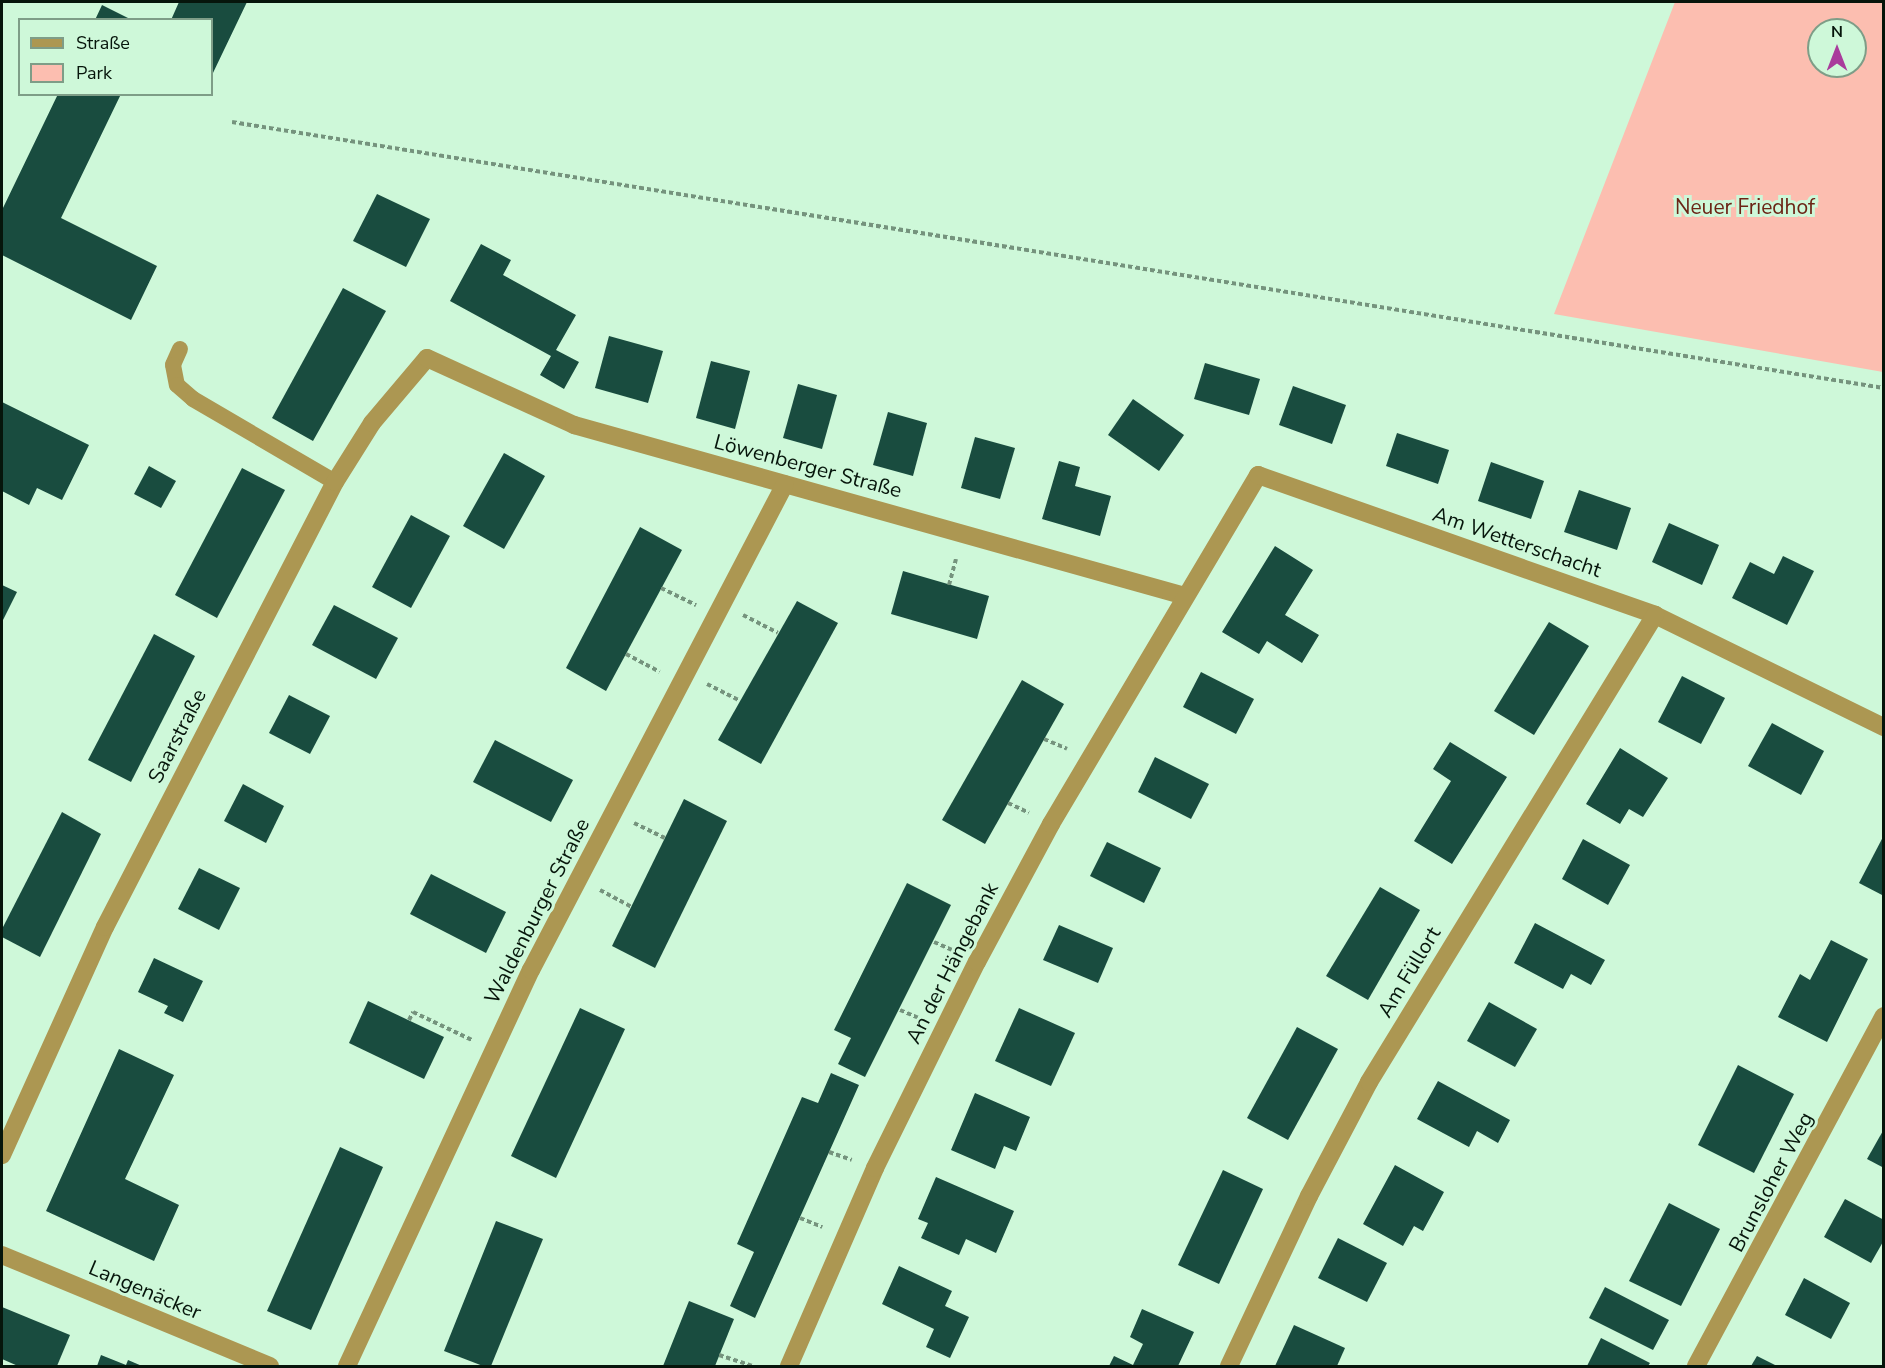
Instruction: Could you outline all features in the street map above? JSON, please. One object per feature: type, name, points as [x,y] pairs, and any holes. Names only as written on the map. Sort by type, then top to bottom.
[{"type":"street","name":"Saarstraße","points":[[2,1155],[105,927],[335,482],[372,423],[427,358]]},
{"type":"street","name":"Löwenberger Straße","points":[[427,358],[574,425],[1185,596]]},
{"type":"street","name":"Am Wetterschacht","points":[[1185,596],[1258,474],[1655,615],[1884,727]]},
{"type":"street","name":"Waldenburger Straße","points":[[347,1366],[492,1049],[682,677],[785,484]]},
{"type":"street","name":"An der Hängebank","points":[[789,1366],[871,1178],[942,1028],[1052,824],[1185,596]]},
{"type":"street","name":"Am Füllort","points":[[1229,1366],[1309,1196],[1370,1082],[1655,615]]},
{"type":"street","name":"Brunsloher Weg","points":[[1696,1366],[1884,1016]]},
{"type":"street","name":"Langenäcker","points":[[2,1255],[270,1366]]},
{"type":"lane","points":[[180,349],[172,365],[177,385],[193,399],[335,482]]},
{"type":"path","points":[[232,122],[1884,388]]},
{"type":"path","points":[[661,588],[778,633]]},
{"type":"path","points":[[626,654],[740,701]]},
{"type":"path","points":[[612,812],[665,838]]},
{"type":"path","points":[[578,878],[632,907]]},
{"type":"path","points":[[409,1020],[413,1012],[492,1049]]},
{"type":"path","points":[[719,1355],[752,1366]]},
{"type":"green space","name":"Neuer Friedhof","points":[[1675,2],[1883,2],[1883,372],[1554,314]]},
{"type":"building","points":[[179,2],[247,2],[213,73],[213,18],[172,18]]},
{"type":"building","points":[[102,5],[128,18],[96,18]]},
{"type":"building","points":[[57,96],[120,96],[61,218],[157,266],[131,320],[2,255],[2,210]]},
{"type":"building","points":[[377,194],[430,219],[406,267],[353,241]]},
{"type":"building","points":[[481,244],[511,260],[503,275],[576,315],[556,350],[579,362],[564,389],[540,375],[551,356],[450,301]]},
{"type":"building","points":[[343,288],[386,311],[313,441],[272,418]]},
{"type":"building","points":[[609,336],[663,351],[648,403],[595,388]]},
{"type":"building","points":[[711,361],[750,371],[735,429],[696,418]]},
{"type":"building","points":[[1205,363],[1260,379],[1249,415],[1194,399]]},
{"type":"building","points":[[798,384],[837,395],[822,449],[783,438]]},
{"type":"building","points":[[1293,386],[1346,405],[1332,444],[1279,425]]},
{"type":"building","points":[[1133,399],[1184,435],[1159,471],[1108,435]]},
{"type":"building","points":[[2,402],[89,445],[62,500],[37,488],[29,505],[2,491]]},
{"type":"building","points":[[888,412],[927,423],[913,476],[873,465]]},
{"type":"building","points":[[1397,433],[1449,450],[1438,484],[1386,466]]},
{"type":"building","points":[[975,437],[1015,448],[1000,499],[961,488]]},
{"type":"building","points":[[504,453],[545,476],[504,549],[463,526]]},
{"type":"building","points":[[1059,461],[1080,467],[1075,486],[1111,496],[1100,536],[1042,519]]},
{"type":"building","points":[[1491,462],[1544,481],[1531,519],[1478,501]]},
{"type":"building","points":[[149,466],[176,481],[161,508],[134,494]]},
{"type":"building","points":[[242,468],[285,490],[217,618],[175,595]]},
{"type":"building","points":[[1579,490],[1631,508],[1617,550],[1564,532]]},
{"type":"building","points":[[411,515],[450,536],[411,608],[372,587]]},
{"type":"building","points":[[1669,523],[1719,545],[1702,585],[1652,562]]},
{"type":"building","points":[[640,527],[682,550],[606,691],[566,668]]},
{"type":"building","points":[[1275,546],[1313,570],[1285,615],[1319,635],[1302,663],[1267,641],[1259,654],[1222,632]]},
{"type":"building","points":[[1783,556],[1814,571],[1787,625],[1732,598],[1750,562],[1774,574]]},
{"type":"building","points":[[903,571],[989,596],[977,639],[891,614]]},
{"type":"building","points":[[2,585],[17,592],[2,622]]},
{"type":"building","points":[[797,601],[838,623],[761,764],[718,740]]},
{"type":"building","points":[[334,605],[398,638],[376,679],[312,645]]},
{"type":"building","points":[[1549,622],[1589,646],[1534,735],[1494,711]]},
{"type":"building","points":[[154,634],[195,656],[131,782],[88,760]]},
{"type":"building","points":[[1201,672],[1254,699],[1236,734],[1183,707]]},
{"type":"building","points":[[1682,676],[1725,698],[1701,744],[1658,722]]},
{"type":"building","points":[[1022,680],[1064,704],[985,844],[942,820]]},
{"type":"building","points":[[289,695],[330,716],[310,754],[269,733]]},
{"type":"building","points":[[1772,723],[1824,751],[1801,795],[1748,766]]},
{"type":"building","points":[[495,740],[573,780],[551,822],[473,782]]},
{"type":"building","points":[[1450,742],[1507,777],[1452,864],[1414,841],[1451,781],[1433,769]]},
{"type":"building","points":[[1620,748],[1668,778],[1643,817],[1629,809],[1620,824],[1586,804]]},
{"type":"building","points":[[1155,757],[1209,784],[1191,819],[1138,792]]},
{"type":"building","points":[[243,784],[284,806],[266,843],[224,821]]},
{"type":"building","points":[[684,799],[727,821],[655,968],[612,946]]},
{"type":"building","points":[[62,812],[101,834],[40,957],[2,937],[2,929]]},
{"type":"building","points":[[1884,835],[1884,896],[1859,883]]},
{"type":"building","points":[[1583,839],[1630,865],[1608,905],[1562,879]]},
{"type":"building","points":[[1107,842],[1161,868],[1144,903],[1090,876]]},
{"type":"building","points":[[199,868],[240,888],[219,930],[178,909]]},
{"type":"building","points":[[431,874],[506,912],[486,953],[410,914]]},
{"type":"building","points":[[907,883],[951,905],[865,1077],[838,1064],[851,1038],[834,1030]]},
{"type":"building","points":[[1380,887],[1420,910],[1368,1000],[1326,976]]},
{"type":"building","points":[[1535,923],[1605,960],[1591,985],[1571,974],[1563,989],[1514,963]]},
{"type":"building","points":[[1059,925],[1113,948],[1098,983],[1043,960]]},
{"type":"building","points":[[1831,940],[1868,959],[1827,1042],[1778,1017],[1800,974],[1810,980]]},
{"type":"building","points":[[154,958],[203,981],[183,1022],[164,1013],[168,1006],[138,992]]},
{"type":"building","points":[[368,1001],[444,1037],[424,1079],[349,1043]]},
{"type":"building","points":[[1489,1002],[1537,1029],[1515,1067],[1467,1041]]},
{"type":"building","points":[[580,1008],[625,1029],[556,1178],[511,1156]]},
{"type":"building","points":[[1019,1008],[1075,1033],[1051,1086],[995,1061]]},
{"type":"building","points":[[1297,1027],[1338,1049],[1288,1140],[1247,1118]]},
{"type":"building","points":[[119,1049],[174,1075],[125,1179],[179,1205],[154,1261],[46,1211]]},
{"type":"building","points":[[1738,1065],[1794,1094],[1754,1173],[1698,1145]]},
{"type":"building","points":[[831,1073],[859,1085],[755,1318],[730,1306],[754,1252],[737,1244],[802,1097],[818,1103]]},
{"type":"building","points":[[1438,1081],[1510,1120],[1498,1143],[1477,1131],[1469,1147],[1417,1119]]},
{"type":"building","points":[[975,1093],[1030,1117],[1016,1151],[1004,1146],[995,1169],[951,1150]]},
{"type":"building","points":[[1884,1129],[1884,1168],[1867,1159]]},
{"type":"building","points":[[340,1147],[383,1167],[311,1330],[267,1311]]},
{"type":"building","points":[[1395,1165],[1444,1192],[1423,1231],[1414,1226],[1403,1246],[1363,1224]]},
{"type":"building","points":[[1223,1170],[1263,1189],[1219,1284],[1178,1265]]},
{"type":"building","points":[[936,1177],[1014,1211],[996,1253],[966,1239],[959,1255],[921,1238],[928,1223],[918,1219]]},
{"type":"building","points":[[1845,1199],[1884,1220],[1884,1240],[1871,1263],[1824,1237]]},
{"type":"building","points":[[1669,1203],[1720,1229],[1681,1306],[1629,1281]]},
{"type":"building","points":[[496,1221],[543,1239],[491,1366],[483,1366],[444,1351]]},
{"type":"building","points":[[1338,1238],[1387,1263],[1367,1302],[1318,1278]]},
{"type":"building","points":[[899,1266],[952,1291],[945,1306],[969,1317],[950,1358],[926,1347],[934,1329],[882,1304]]},
{"type":"building","points":[[1804,1278],[1850,1303],[1831,1339],[1785,1315]]},
{"type":"building","points":[[1605,1287],[1669,1320],[1653,1350],[1589,1318]]},
{"type":"building","points":[[689,1301],[734,1319],[715,1366],[663,1366]]},
{"type":"building","points":[[2,1307],[70,1335],[57,1366],[18,1366],[2,1359]]},
{"type":"building","points":[[1142,1309],[1194,1332],[1178,1366],[1109,1366],[1114,1356],[1133,1365],[1143,1344],[1130,1337]]},
{"type":"building","points":[[1294,1325],[1345,1348],[1337,1366],[1275,1366]]},
{"type":"building","points":[[1601,1338],[1650,1363],[1648,1366],[1587,1366]]},
{"type":"building","points":[[101,1355],[126,1365],[128,1360],[142,1366],[97,1366]]},
{"type":"building","points":[[1757,1356],[1777,1366],[1751,1366]]}]
